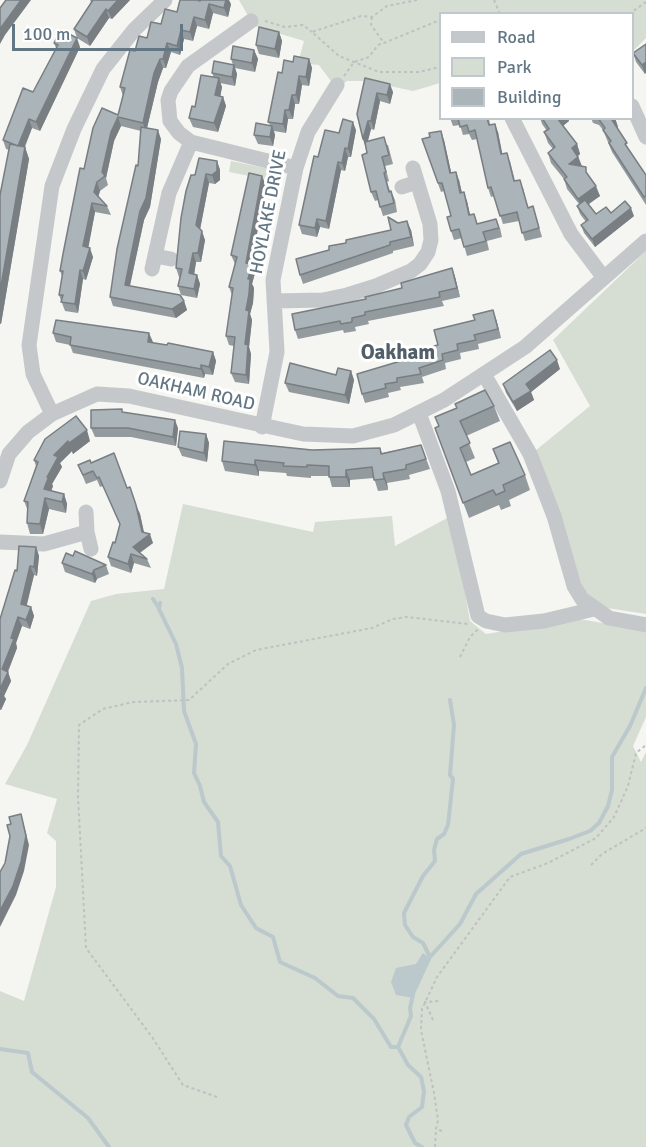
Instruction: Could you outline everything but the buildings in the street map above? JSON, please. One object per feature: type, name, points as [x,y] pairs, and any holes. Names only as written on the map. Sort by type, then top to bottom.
[{"type":"street","points":[[52,414],[33,374],[29,345],[52,186],[74,129],[104,69],[134,30],[165,0]]},
{"type":"street","points":[[251,21],[188,66],[171,91],[168,100],[170,121],[178,134],[191,142],[297,168]]},
{"type":"street","name":"HOYLAKE DRIVE","points":[[262,427],[277,352],[273,280],[297,168],[308,132],[337,85]]},
{"type":"street","points":[[637,104],[646,137]]},
{"type":"street","points":[[513,120],[571,234],[604,278]]},
{"type":"street","points":[[171,259],[154,263],[169,193],[191,142]]},
{"type":"street","points":[[274,301],[323,300],[347,295],[385,282],[420,264],[428,252],[431,240],[430,224],[415,175],[402,187]]},
{"type":"street","name":"OAKHAM ROAD","points":[[0,481],[4,452],[52,414],[85,397],[106,394],[129,396],[262,427],[303,434],[353,436],[394,425],[485,376],[525,347],[646,241]]},
{"type":"street","points":[[485,376],[530,454],[554,516],[574,586],[582,599],[609,618],[646,625]]},
{"type":"street","points":[[419,413],[448,491],[478,616],[486,621],[505,625],[544,621],[594,609]]},
{"type":"street","points":[[86,512],[87,532],[92,549]]},
{"type":"street","points":[[0,542],[44,544],[87,532]]},
{"type":"path","points":[[312,32],[362,16],[372,17],[387,6],[417,0]]},
{"type":"path","points":[[632,12],[646,2]]},
{"type":"path","points":[[372,17],[371,25],[384,43]]},
{"type":"path","points":[[251,21],[260,19],[285,27],[303,25],[339,56],[379,72],[401,73],[439,67]]},
{"type":"path","points":[[354,62],[369,57],[378,45],[439,21]]},
{"type":"path","points":[[217,1097],[183,1085],[152,1037],[86,948],[78,796],[79,725],[103,710],[133,702],[189,700],[228,664],[255,650],[372,628],[393,619],[407,617],[465,625],[486,621]]},
{"type":"path","points":[[460,657],[470,637],[486,621]]},
{"type":"path","points":[[435,1147],[438,1120],[421,1030],[422,1009],[437,977],[510,877],[577,849],[602,831],[614,817],[628,786],[636,753],[646,745]]},
{"type":"path","points":[[591,866],[602,854],[646,828]]},
{"type":"path","points":[[426,1002],[440,1001]]},
{"type":"path","points":[[426,1002],[433,1020]]},
{"type":"path","points":[[436,1129],[442,1131]]},
{"type":"green space","points":[[239,0],[646,0],[646,38],[634,50],[634,12],[439,12],[439,83],[413,91],[367,81],[347,81],[340,87],[330,80],[319,65],[298,63],[304,41],[254,26]]},
{"type":"green space","points":[[231,161],[275,170],[280,173],[281,182],[229,172]]},
{"type":"green space","points":[[646,251],[646,614],[607,608],[595,601],[584,590],[573,566],[535,451],[590,406],[553,340]]},
{"type":"green space","points":[[183,504],[313,532],[315,522],[392,516],[395,546],[451,516],[470,621],[486,634],[580,619],[646,631],[646,717],[633,746],[641,762],[646,752],[646,1147],[0,1147],[0,991],[24,1001],[56,887],[56,841],[47,833],[57,799],[5,784],[27,745],[91,601],[116,594],[164,589]]},
{"type":"shaded area","points":[[423,953],[431,959],[413,998],[396,995],[391,982],[396,968],[416,964]]},
{"type":"waterway","points":[[153,599],[159,608]]},
{"type":"waterway","points":[[160,603],[159,609],[176,644],[182,668],[184,711],[196,744],[194,773],[204,802],[218,822],[221,856],[230,866],[241,905],[256,928],[273,937],[280,962],[315,978],[338,996],[353,998],[374,1019],[391,1047],[398,1047],[408,1065],[421,1077],[424,1091],[422,1107],[409,1117],[406,1125],[415,1143],[422,1147]]},
{"type":"waterway","points":[[430,957],[460,924],[476,894],[521,854],[590,831],[599,823],[608,806],[612,790],[612,757],[630,726],[646,688]]},
{"type":"waterway","points":[[428,960],[430,957],[423,943],[413,937],[405,925],[404,913],[423,876],[435,861],[434,850],[437,839],[444,834],[448,825],[453,779],[450,775],[454,725],[450,700]]},
{"type":"waterway","points":[[398,1047],[411,1016],[413,995]]},
{"type":"waterway","points":[[0,1049],[28,1053],[32,1072],[88,1118],[109,1147]]},
{"type":"district","name":"Oakham","points":[[398,353]]}]
